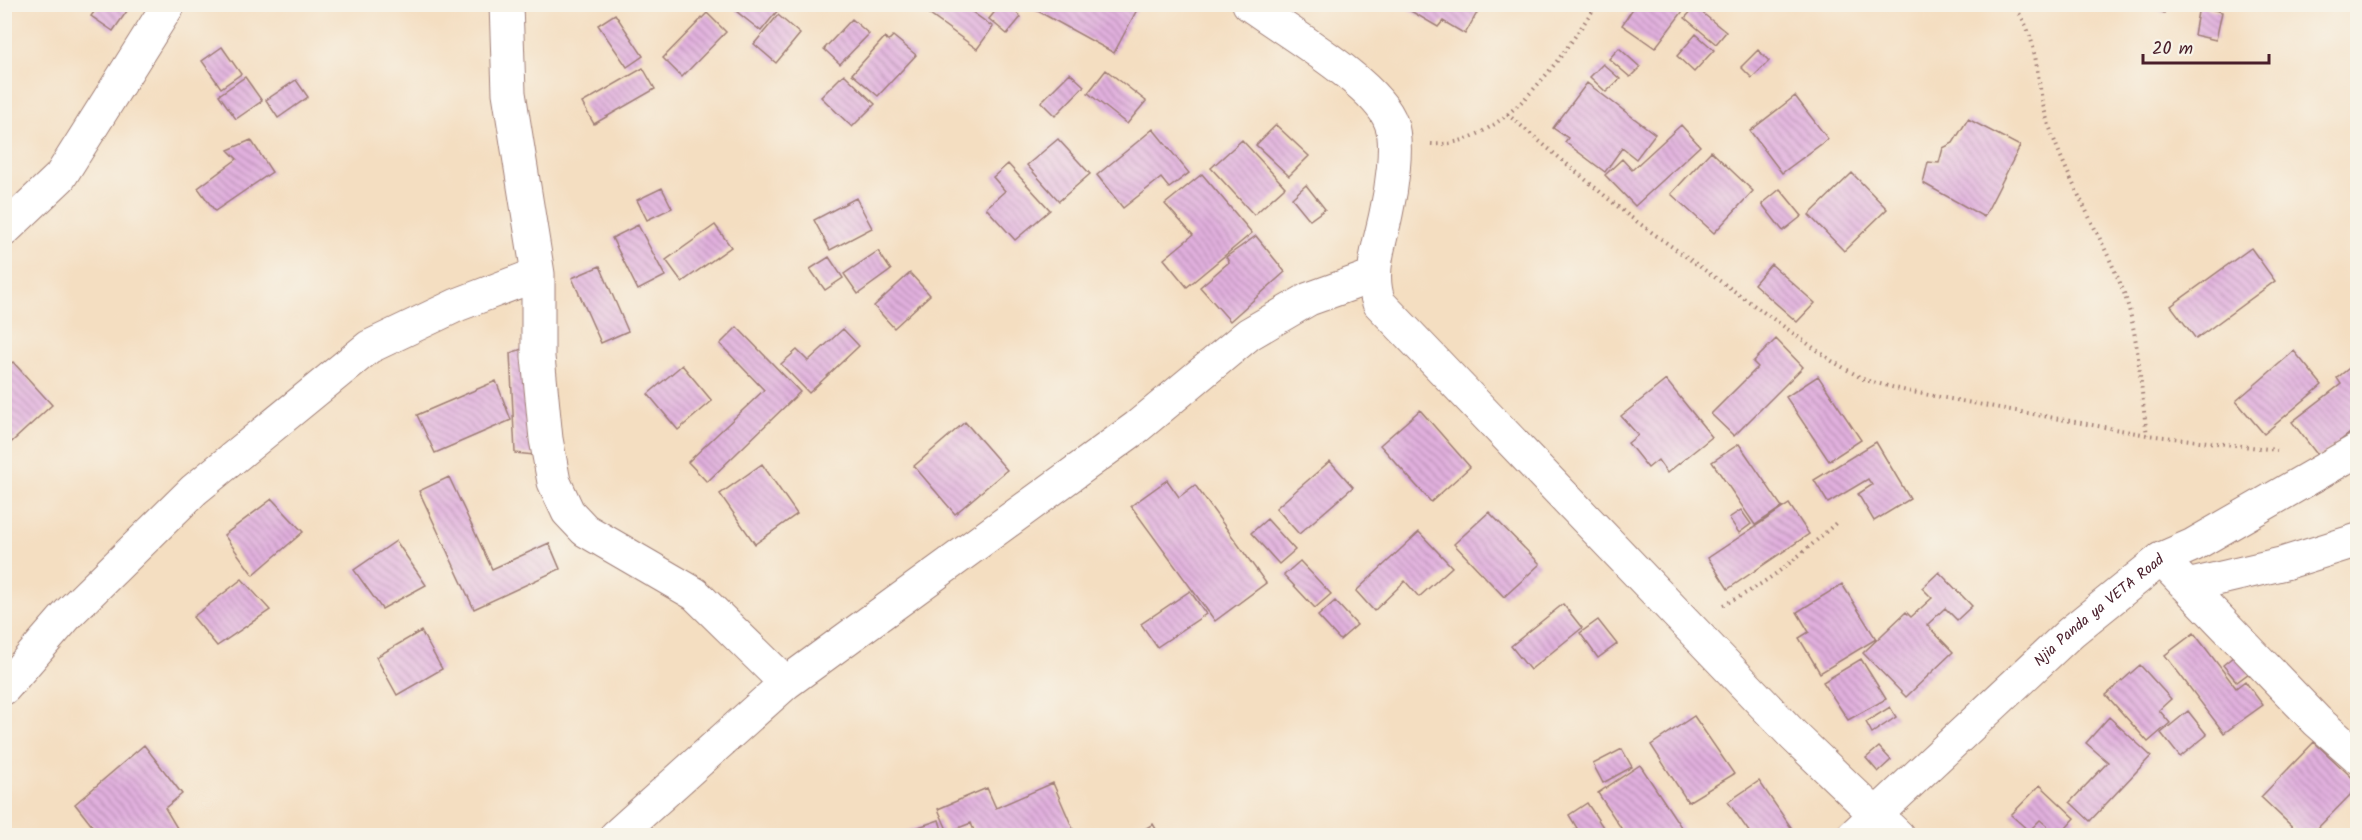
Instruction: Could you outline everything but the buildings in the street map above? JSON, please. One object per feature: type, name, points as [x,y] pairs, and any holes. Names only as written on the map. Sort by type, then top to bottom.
[{"type":"street","points":[[4,230],[60,177],[169,4]]},
{"type":"street","points":[[506,4],[509,93],[538,273],[538,357],[546,439],[554,482],[568,512],[585,530],[695,594],[786,683]]},
{"type":"street","points":[[1249,4],[1341,69],[1386,111],[1392,125],[1394,141],[1388,204],[1373,276],[1379,303],[1684,623],[1876,829]]},
{"type":"street","points":[[4,688],[69,613],[194,490],[369,347],[457,305],[538,273]]},
{"type":"street","points":[[616,836],[786,683],[1137,427],[1250,334],[1309,299],[1373,276]]},
{"type":"street","name":"Njia Panda ya VETA Road","points":[[1876,829],[2071,632],[2160,559],[2193,545],[2349,454]]},
{"type":"street","points":[[2187,586],[2285,563],[2358,540]]},
{"type":"street","points":[[2160,559],[2317,721],[2358,758]]},
{"type":"path","points":[[1394,141],[1444,145],[1474,134],[1507,114],[1551,72],[1597,4]]},
{"type":"path","points":[[2012,4],[2025,24],[2034,51],[2046,115],[2079,199],[2121,284],[2129,311],[2147,435]]},
{"type":"path","points":[[1507,114],[1629,216],[1832,361],[1865,380],[1907,391],[2147,435],[2349,454]]},
{"type":"path","points":[[1684,623],[1751,592],[1789,566],[1838,521]]}]
